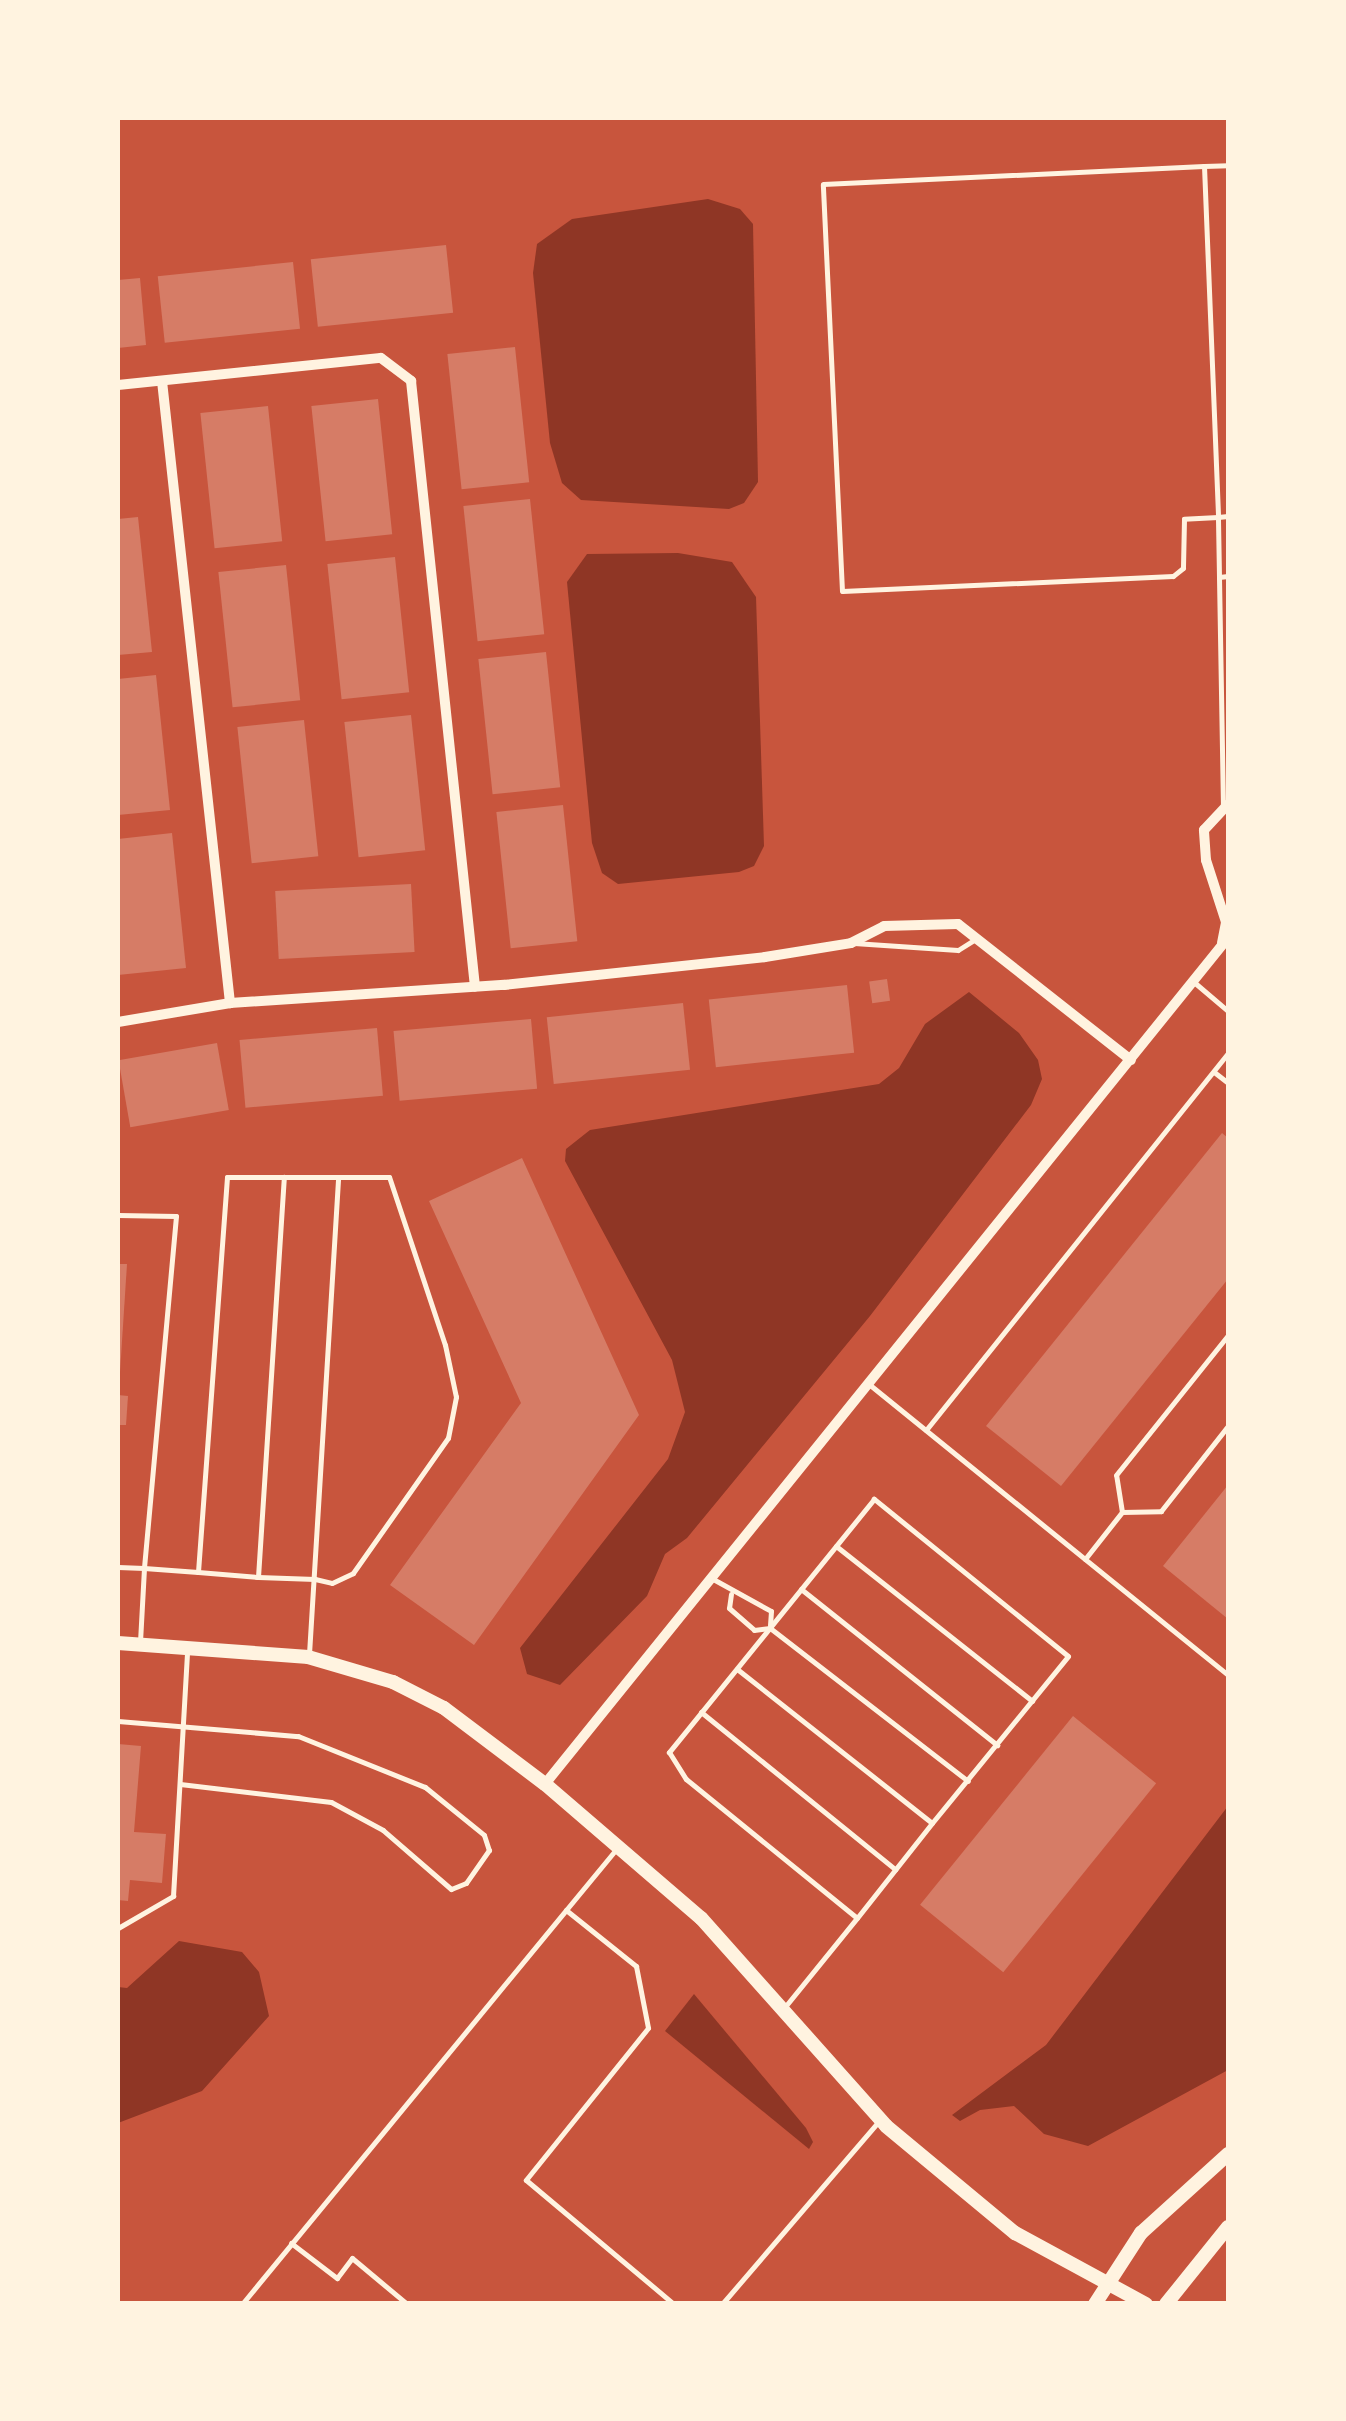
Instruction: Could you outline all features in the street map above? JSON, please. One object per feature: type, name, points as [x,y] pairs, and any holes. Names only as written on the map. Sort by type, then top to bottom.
[{"type":"street","points":[[118,385],[380,358],[410,381],[475,987]]},
{"type":"street","points":[[162,381],[230,1003]]},
{"type":"street","points":[[545,1784],[1225,940],[1226,922],[1206,860],[1204,830],[1226,805]]},
{"type":"street","points":[[118,1022],[230,1003],[475,987],[851,943],[884,926],[958,924],[1131,1060]]},
{"type":"street","points":[[118,1643],[308,1656],[393,1682],[444,1708],[545,1784],[701,1918],[880,2120],[1015,2233],[1146,2304]]},
{"type":"street","points":[[1095,2304],[1140,2232],[1228,2154]]},
{"type":"street","points":[[1166,2304],[1228,2227]]},
{"type":"lane","points":[[1228,165],[822,184],[842,591],[1173,576],[1187,558],[1184,519],[1228,516]]},
{"type":"lane","points":[[1204,166],[1226,805]]},
{"type":"lane","points":[[1219,576],[1228,576]]},
{"type":"lane","points":[[851,943],[888,950],[958,950],[977,938]]},
{"type":"lane","points":[[1192,981],[1228,1011]]},
{"type":"lane","points":[[926,1430],[1228,1054]]},
{"type":"lane","points":[[1214,1072],[1228,1084]]},
{"type":"lane","points":[[118,1567],[332,1583],[353,1573],[448,1438],[456,1397],[389,1177],[227,1176],[198,1572]]},
{"type":"lane","points":[[258,1577],[284,1177]]},
{"type":"lane","points":[[308,1656],[316,1579],[338,1177]]},
{"type":"lane","points":[[118,1215],[176,1216],[140,1644]]},
{"type":"lane","points":[[1085,1558],[1122,1512],[1116,1475],[1228,1335]]},
{"type":"lane","points":[[868,1383],[1228,1676]]},
{"type":"lane","points":[[1122,1512],[1160,1511],[1228,1426]]},
{"type":"lane","points":[[782,2010],[858,1918],[1068,1656],[874,1499],[669,1752],[686,1779],[858,1918]]},
{"type":"lane","points":[[836,1546],[1032,1701]]},
{"type":"lane","points":[[711,1578],[731,1594]]},
{"type":"lane","points":[[801,1589],[997,1745]]},
{"type":"lane","points":[[731,1594],[742,1590],[770,1611],[770,1628]]},
{"type":"lane","points":[[731,1594],[730,1608],[754,1630],[770,1628],[968,1781]]},
{"type":"lane","points":[[118,1928],[173,1896],[188,1646]]},
{"type":"lane","points":[[736,1668],[932,1823]]},
{"type":"lane","points":[[701,1712],[896,1869]]},
{"type":"lane","points":[[118,1720],[298,1736],[425,1787],[484,1836],[489,1850],[466,1883],[451,1889],[383,1830],[331,1802],[180,1784]]},
{"type":"lane","points":[[242,2304],[619,1846]]},
{"type":"lane","points":[[566,1910],[636,1966],[648,2028],[526,2180],[674,2304]]},
{"type":"lane","points":[[722,2304],[880,2120]]},
{"type":"lane","points":[[291,2243],[336,2278],[352,2258],[407,2304]]},
{"type":"shaded area","points":[[708,199],[740,209],[753,224],[758,482],[744,503],[729,509],[581,500],[562,483],[550,443],[533,273],[537,244],[572,219]]},
{"type":"shaded area","points":[[678,553],[732,562],[756,597],[764,846],[754,866],[739,872],[618,884],[602,873],[592,843],[567,582],[587,554]]},
{"type":"shaded area","points":[[969,992],[1019,1033],[1038,1060],[1042,1079],[1031,1105],[870,1316],[687,1538],[665,1554],[647,1596],[560,1685],[527,1674],[520,1648],[668,1459],[685,1412],[672,1360],[565,1161],[566,1149],[590,1130],[879,1084],[899,1068],[925,1024]]},
{"type":"shaded area","points":[[1228,1806],[1228,2070],[1088,2146],[1044,2134],[1014,2106],[980,2110],[960,2121],[952,2115],[1046,2045]]},
{"type":"shaded area","points":[[179,1941],[242,1952],[259,1972],[269,2016],[202,2091],[118,2123],[118,1987],[127,1988]]},
{"type":"shaded area","points":[[694,1994],[806,2128],[813,2142],[809,2149],[665,2031]]},
{"type":"building","points":[[446,245],[453,313],[318,327],[311,259]]},
{"type":"building","points":[[293,262],[300,329],[165,343],[158,276]]},
{"type":"building","points":[[140,278],[146,345],[118,348],[118,280]]},
{"type":"building","points":[[515,347],[529,482],[462,489],[447,354]]},
{"type":"building","points":[[378,399],[392,534],[326,541],[311,406]]},
{"type":"building","points":[[268,406],[282,541],[215,548],[200,413]]},
{"type":"building","points":[[530,499],[544,634],[478,641],[463,506]]},
{"type":"building","points":[[138,517],[152,652],[118,655],[118,519]]},
{"type":"building","points":[[395,557],[409,692],[342,699],[327,564]]},
{"type":"building","points":[[286,565],[300,700],[233,707],[218,572]]},
{"type":"building","points":[[546,652],[560,787],[493,794],[478,659]]},
{"type":"building","points":[[156,675],[170,810],[118,815],[118,679]]},
{"type":"building","points":[[411,715],[425,850],[359,857],[344,722]]},
{"type":"building","points":[[304,720],[318,856],[252,863],[237,727]]},
{"type":"building","points":[[563,805],[577,941],[511,948],[496,812]]},
{"type":"building","points":[[172,833],[186,968],[118,975],[118,839]]},
{"type":"building","points":[[411,884],[415,952],[279,959],[275,891]]},
{"type":"building","points":[[887,979],[890,1001],[872,1003],[869,982]]},
{"type":"building","points":[[847,985],[854,1053],[716,1067],[709,1000]]},
{"type":"building","points":[[683,1003],[690,1070],[554,1084],[547,1017]]},
{"type":"building","points":[[531,1019],[537,1089],[400,1101],[394,1031]]},
{"type":"building","points":[[377,1028],[383,1096],[245,1108],[240,1040]]},
{"type":"building","points":[[217,1043],[229,1110],[130,1127],[119,1060]]},
{"type":"building","points":[[1222,1133],[1228,1138],[1228,1279],[1061,1486],[986,1426]]},
{"type":"building","points":[[522,1158],[639,1415],[474,1645],[390,1585],[521,1403],[429,1201]]},
{"type":"building","points":[[118,1264],[127,1264],[120,1372],[118,1372]]},
{"type":"building","points":[[118,1395],[128,1396],[126,1425],[118,1425]]},
{"type":"building","points":[[1228,1485],[1228,1619],[1163,1566]]},
{"type":"building","points":[[1073,1716],[1156,1783],[1003,1972],[920,1905]]},
{"type":"building","points":[[118,1744],[141,1746],[134,1832],[166,1834],[162,1883],[130,1880],[128,1901],[118,1900]]}]
